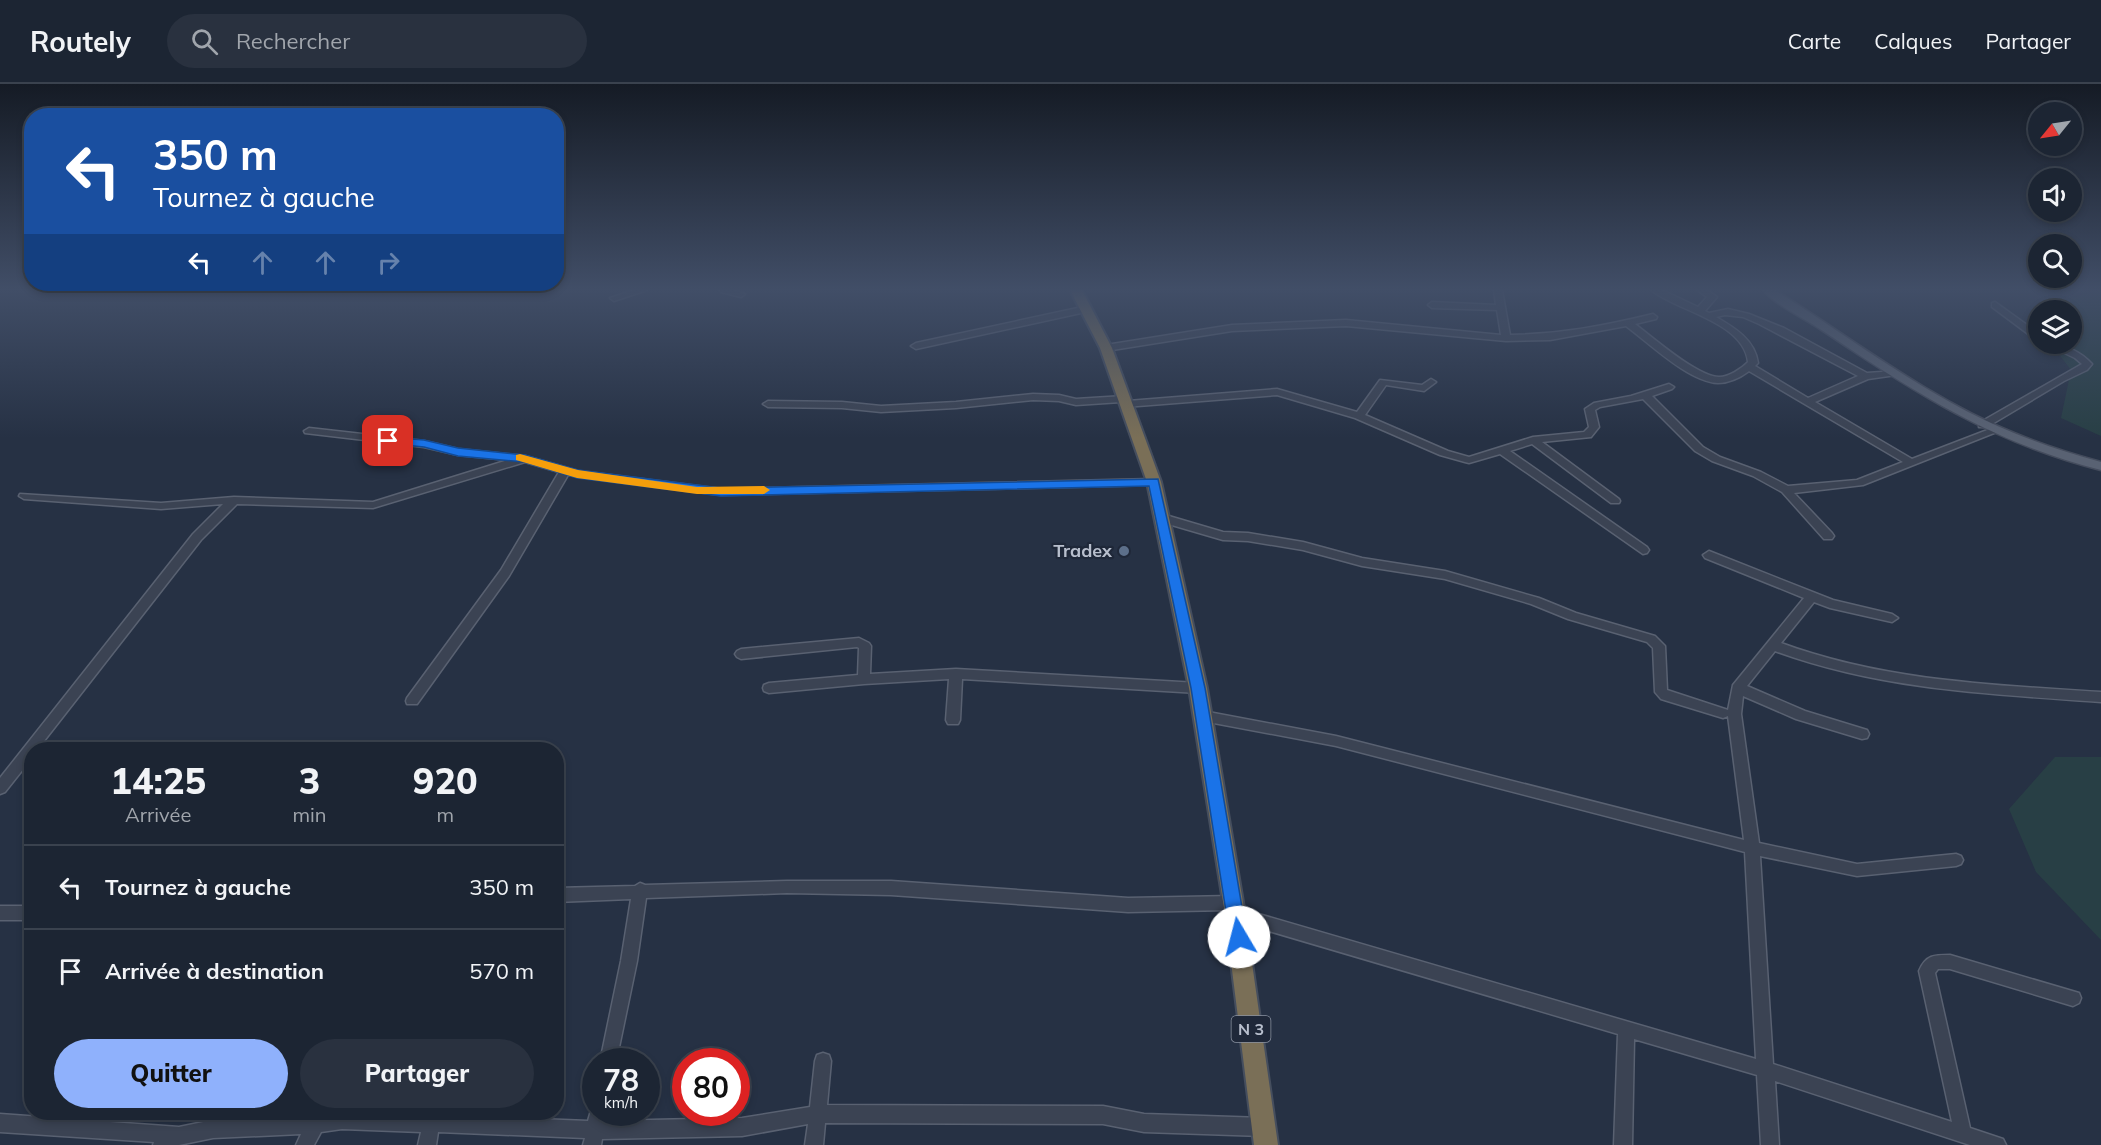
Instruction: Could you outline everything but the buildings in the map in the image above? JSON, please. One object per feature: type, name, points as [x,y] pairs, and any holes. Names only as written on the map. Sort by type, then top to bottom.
[{"type":"highway","name":"N 3","points":[[1102,340],[1154,482],[1198,688],[1234,908],[1264,1136]]},
{"type":"main road","points":[[1843,340],[1942,404],[1989,428],[2070,458],[2101,466]]},
{"type":"street","points":[[916,346],[946,340]]},
{"type":"street","points":[[1106,348],[1159,340]]},
{"type":"street","points":[[1650,340],[1673,357],[1713,379],[1722,380],[1749,367],[1754,360],[1747,344],[1741,340]]},
{"type":"street","points":[[1797,340],[1866,376]]},
{"type":"street","points":[[1786,490],[1859,483],[1912,463],[1989,428],[2061,379],[2084,368],[2087,364],[2084,360],[2072,354]]},
{"type":"street","points":[[1749,367],[1912,463]]},
{"type":"street","points":[[1806,402],[1866,376],[1893,373]]},
{"type":"street","points":[[1359,416],[1383,382],[1424,388],[1431,382]]},
{"type":"street","points":[[768,404],[842,405],[881,409],[966,405],[1033,397],[1059,398],[1076,402],[1125,401],[1241,396],[1268,391],[1359,416],[1460,459],[1469,460],[1533,440],[1587,435],[1593,432],[1595,426],[1590,413],[1593,407],[1646,396],[1669,387]]},
{"type":"street","points":[[1646,396],[1699,448],[1716,459],[1757,474],[1786,490],[1828,536]]},
{"type":"street","points":[[309,432],[424,444],[458,452],[525,459],[566,471],[721,492],[1154,482]]},
{"type":"street","points":[[1533,440],[1615,501]]},
{"type":"street","points":[[1502,450],[1643,550]]},
{"type":"street","points":[[24,496],[161,506],[234,500],[373,505],[525,459]]},
{"type":"street","points":[[412,701],[505,573],[566,471]]},
{"type":"street","points":[[36,742],[190,546],[234,500]]},
{"type":"street","points":[[1162,518],[1223,536],[1248,537],[1303,546],[1362,562],[1445,575],[1535,601],[1572,616],[1651,639],[1659,646],[1661,692],[1666,696],[1723,712]]},
{"type":"street","points":[[1709,555],[1811,598],[1892,618]]},
{"type":"street","points":[[1770,1145],[1752,848],[1734,714],[1738,688],[1811,598]]},
{"type":"street","points":[[741,654],[859,642],[865,646],[864,679]]},
{"type":"street","points":[[1772,645],[1804,658],[1841,668],[1930,684],[2101,697]]},
{"type":"street","points":[[770,688],[864,679],[956,674],[1198,688]]},
{"type":"street","points":[[953,720],[956,674]]},
{"type":"street","points":[[1738,688],[1801,715],[1862,734]]},
{"type":"street","points":[[1203,716],[1336,741],[1752,848],[1857,870],[1956,860]]},
{"type":"street","points":[[0,788],[24,757]]},
{"type":"street","points":[[564,895],[640,890],[787,887],[891,888],[1128,905],[1234,908],[1764,1069],[1998,1145]]},
{"type":"street","points":[[611,1048],[629,961],[640,890]]},
{"type":"street","points":[[0,912],[24,913]]},
{"type":"street","points":[[1963,1133],[1927,970],[1934,962],[1950,962],[2073,998]]},
{"type":"street","points":[[1623,1145],[1626,1028]]},
{"type":"street","points":[[814,1145],[823,1061]]},
{"type":"street","points":[[462,1120],[595,1129],[742,1127],[817,1114],[1102,1115],[1144,1123],[1264,1136]]},
{"type":"street","points":[[162,1145],[167,1140],[213,1129],[254,1129],[342,1120]]},
{"type":"street","points":[[427,1145],[432,1120]]},
{"type":"street","points":[[0,1123],[182,1136]]},
{"type":"street","points":[[305,1145],[316,1123]]},
{"type":"green space","points":[[2082,340],[2101,340],[2101,436],[2061,418],[2071,370],[2059,354],[2082,354]]},
{"type":"green space","points":[[2055,757],[2101,757],[2101,940],[2036,872],[2009,809]]},
{"type":"slow traffic","points":[[520,458],[577,474],[620,480],[721,492],[764,490]]},
{"type":"place","name":"Tradex","points":[[1124,551]]},
{"type":"route","points":[[388,441],[525,459],[577,474],[721,492],[1154,482],[1198,688],[1239,937]]}]
